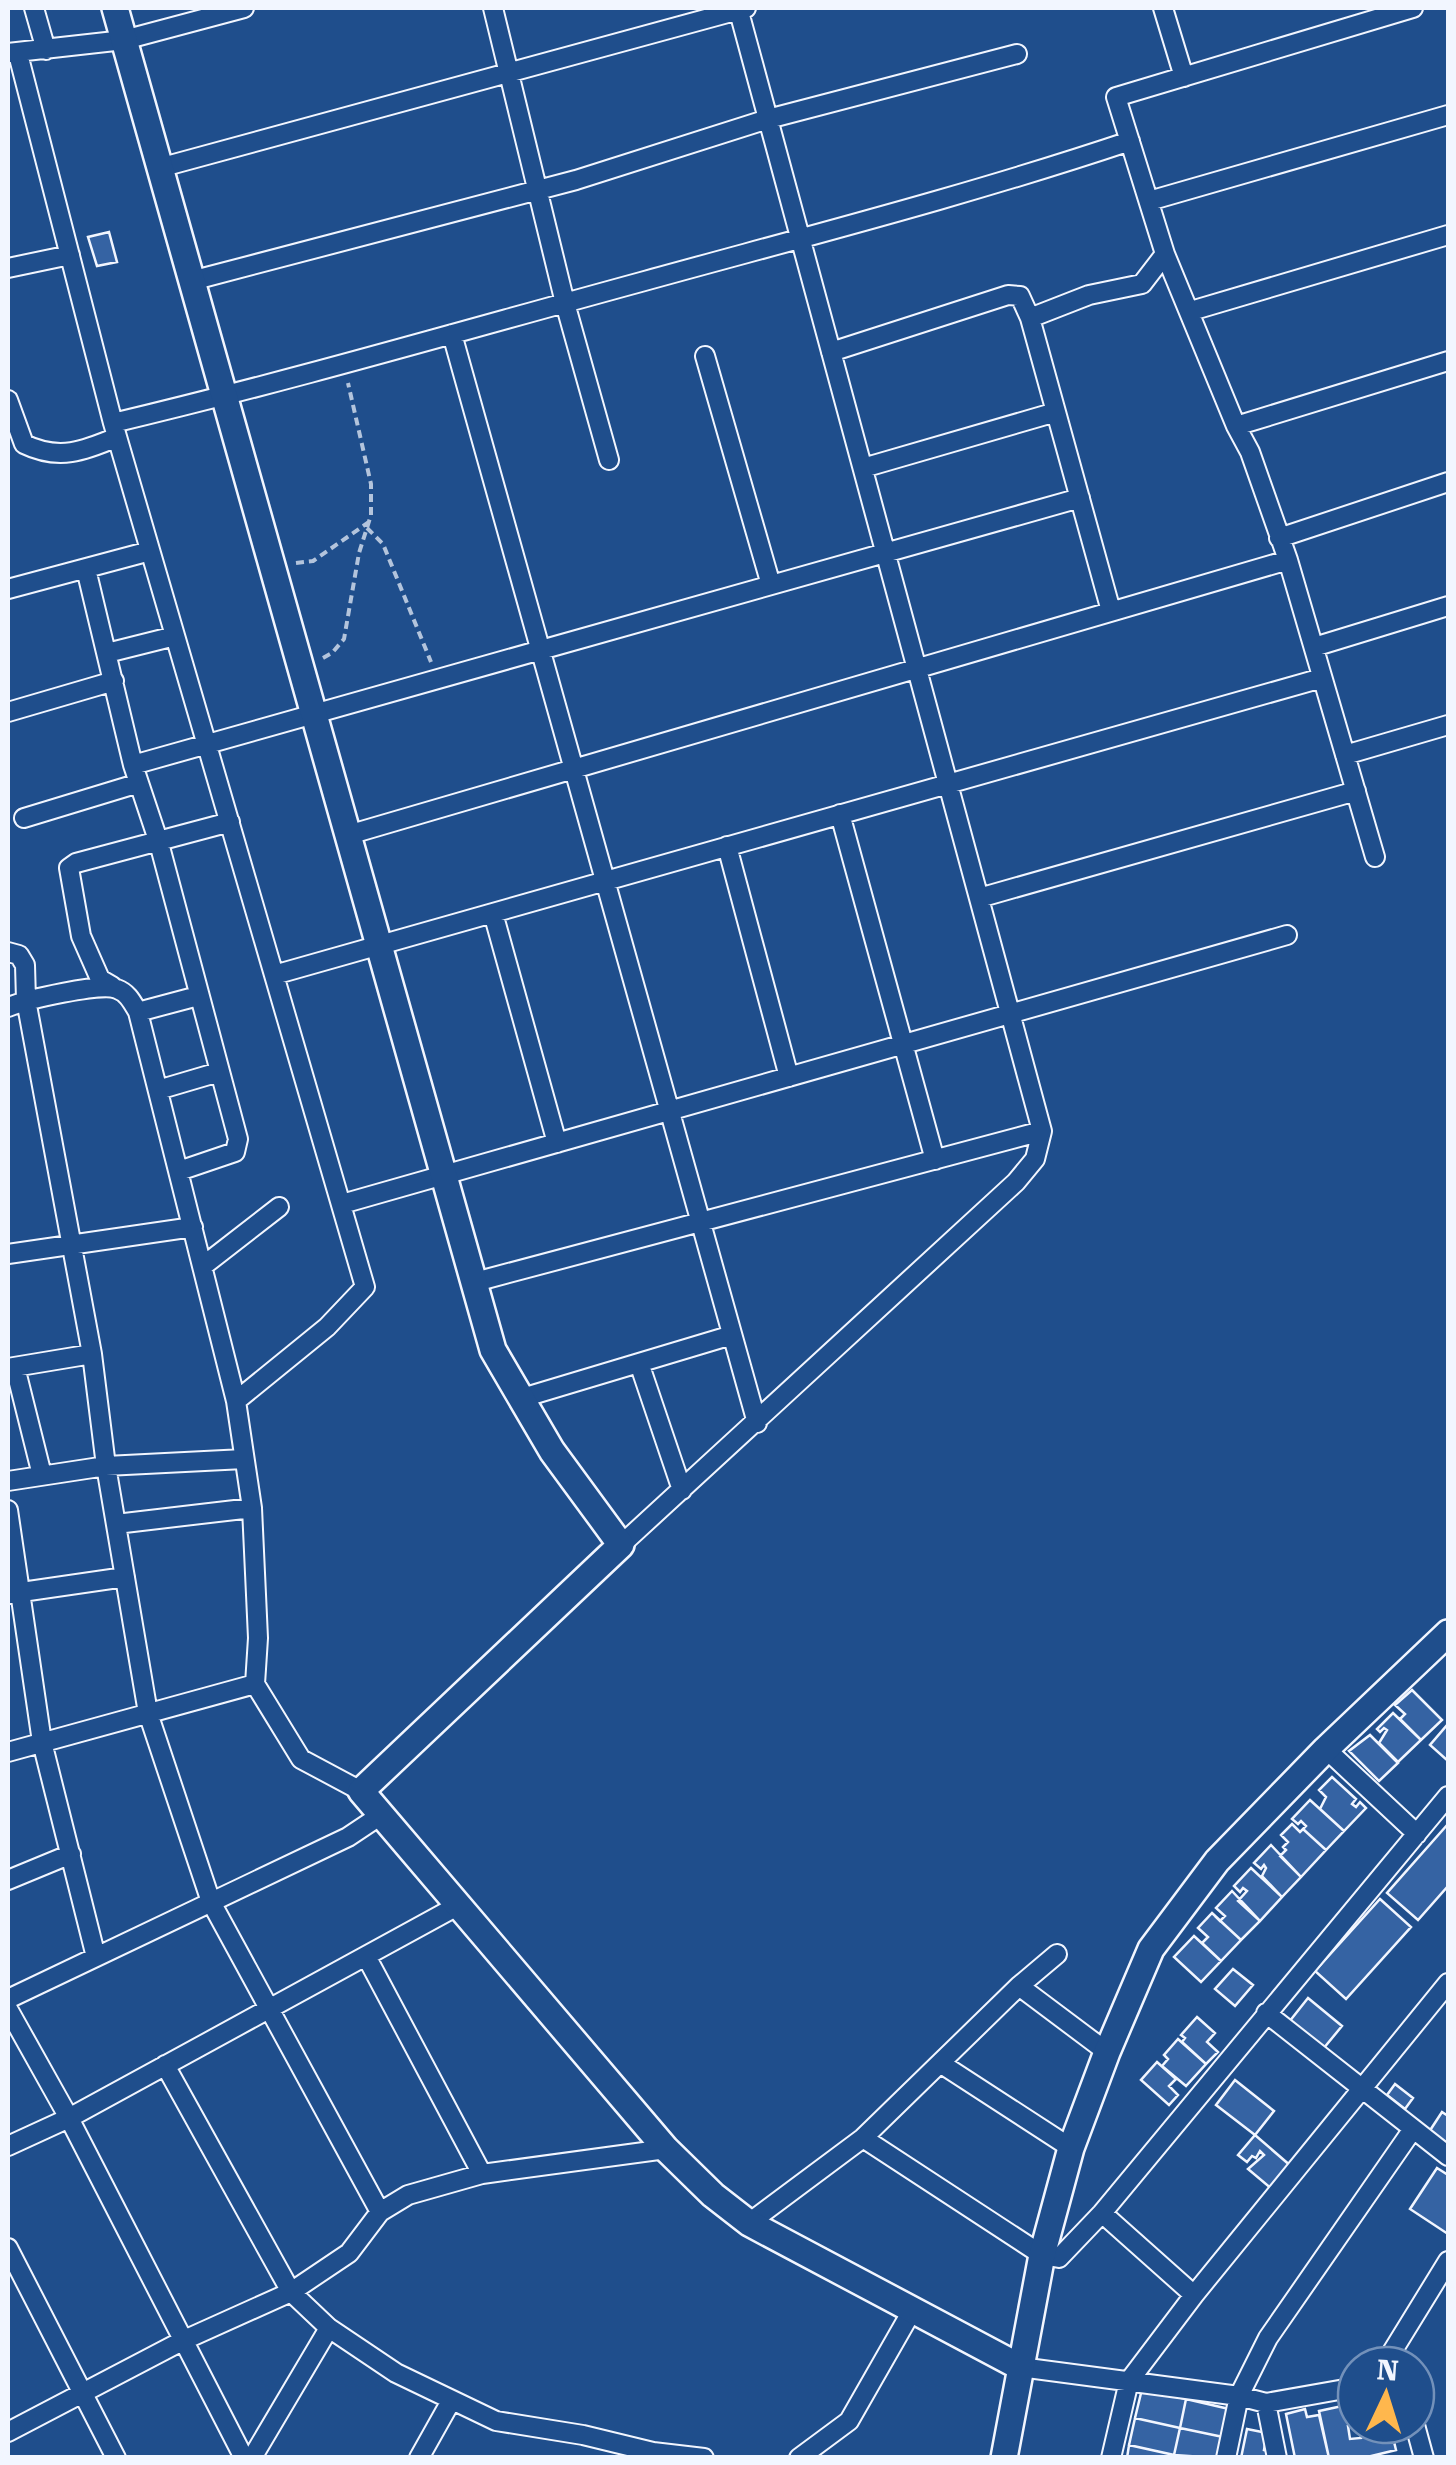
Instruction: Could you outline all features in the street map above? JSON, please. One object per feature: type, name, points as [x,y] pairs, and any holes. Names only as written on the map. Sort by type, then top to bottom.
[{"type":"street","points":[[34,8],[46,50]]},
{"type":"street","points":[[114,8],[494,1350],[552,1450],[621,1546]]},
{"type":"street","points":[[236,1401],[327,1327],[366,1287],[115,430],[13,53],[124,40],[244,8]]},
{"type":"street","points":[[493,8],[565,303],[610,460]]},
{"type":"street","points":[[159,168],[741,8],[1042,1130],[1035,1159],[1016,1182],[360,1792]]},
{"type":"street","points":[[1163,8],[1184,77]]},
{"type":"street","points":[[1375,857],[1288,560],[1250,452],[1166,254],[1116,98],[1413,8]]},
{"type":"street","points":[[190,281],[537,190],[768,119],[1017,54]]},
{"type":"street","points":[[1149,201],[1448,114]]},
{"type":"street","points":[[8,400],[24,444],[39,452],[80,453],[115,430],[223,397],[1058,166],[1130,142]]},
{"type":"street","points":[[1191,312],[1448,235]]},
{"type":"street","points":[[1030,318],[1089,295],[1142,284],[1166,254]]},
{"type":"street","points":[[8,268],[70,255]]},
{"type":"street","points":[[832,352],[1008,295],[1020,296],[1030,318],[1111,612]]},
{"type":"street","points":[[452,334],[757,1423]]},
{"type":"street","points":[[705,356],[771,585]]},
{"type":"street","points":[[1236,426],[1448,362]]},
{"type":"street","points":[[863,468],[1056,412]]},
{"type":"street","points":[[1279,538],[1448,482]]},
{"type":"street","points":[[24,818],[207,744],[1080,498]]},
{"type":"street","points":[[8,589],[150,551]]},
{"type":"street","points":[[348,836],[1288,560]]},
{"type":"street","points":[[86,570],[136,774],[159,843],[238,1145],[222,1158],[179,1171]]},
{"type":"street","points":[[1314,647],[1448,606]]},
{"type":"street","points":[[107,653],[175,636]]},
{"type":"street","points":[[274,974],[1322,678]]},
{"type":"street","points":[[8,712],[114,682]]},
{"type":"street","points":[[1345,755],[1448,725]]},
{"type":"street","points":[[980,898],[1356,791]]},
{"type":"street","points":[[840,814],[934,1160]]},
{"type":"street","points":[[230,822],[76,864],[69,868],[68,877],[81,936],[100,978],[126,993],[138,1012],[236,1401],[252,1508],[258,1638],[255,1684],[302,1759],[360,1792],[666,2149],[713,2195],[749,2223],[1020,2367],[1239,2396],[1266,2403],[1336,2391]]},
{"type":"street","points":[[727,846],[789,1077]]},
{"type":"street","points":[[493,913],[556,1143]]},
{"type":"street","points":[[342,1204],[1287,935]]},
{"type":"street","points":[[8,952],[19,956],[25,965],[26,1000],[92,1354],[106,1466],[148,1713],[210,1902],[380,2212]]},
{"type":"street","points":[[8,1007],[26,1000],[112,986]]},
{"type":"street","points":[[138,1012],[198,996]]},
{"type":"street","points":[[158,1090],[219,1072]]},
{"type":"street","points":[[474,1282],[1042,1130]]},
{"type":"street","points":[[202,1266],[279,1207]]},
{"type":"street","points":[[8,1254],[193,1227]]},
{"type":"street","points":[[522,1398],[732,1335]]},
{"type":"street","points":[[42,1475],[11,1367],[92,1354]]},
{"type":"street","points":[[639,1363],[682,1490]]},
{"type":"street","points":[[8,1481],[106,1466],[244,1458]]},
{"type":"street","points":[[116,1524],[252,1508]]},
{"type":"street","points":[[8,1510],[13,1593],[42,1742],[96,1957]]},
{"type":"street","points":[[13,1593],[125,1578]]},
{"type":"street","points":[[1004,2458],[1042,2255],[1071,2148],[1106,2052],[1151,1949],[1218,1860],[1326,1749],[1448,1633]]},
{"type":"street","points":[[8,1752],[255,1684]]},
{"type":"street","points":[[1326,1749],[1417,1834]]},
{"type":"street","points":[[863,2138],[1042,2255],[1059,2258],[1102,2213],[1448,1796]]},
{"type":"street","points":[[8,1999],[348,1837],[381,1815]]},
{"type":"street","points":[[8,1880],[71,1854]]},
{"type":"street","points":[[8,2146],[70,2118],[460,1905]]},
{"type":"street","points":[[749,2223],[863,2138],[1058,1954]]},
{"type":"street","points":[[366,1956],[482,2174]]},
{"type":"street","points":[[1110,2458],[1129,2381],[1194,2295],[1448,1983]]},
{"type":"street","points":[[1020,1986],[1106,2052]]},
{"type":"street","points":[[8,2009],[70,2118],[244,2458]]},
{"type":"street","points":[[1266,2013],[1448,2156]]},
{"type":"street","points":[[940,2063],[1071,2148]]},
{"type":"street","points":[[165,2065],[291,2292],[329,2328],[396,2373],[496,2420],[653,2452],[704,2458]]},
{"type":"street","points":[[1226,2458],[1239,2396],[1268,2338],[1413,2129]]},
{"type":"street","points":[[8,2432],[182,2342],[291,2292],[349,2254],[380,2212],[408,2195],[482,2174],[666,2149]]},
{"type":"street","points":[[1102,2213],[1194,2295]]},
{"type":"street","points":[[8,2248],[116,2458]]},
{"type":"street","points":[[1396,2345],[1448,2261]]},
{"type":"street","points":[[797,2457],[849,2421],[913,2309]]},
{"type":"street","points":[[252,2458],[329,2328]]},
{"type":"street","points":[[419,2458],[451,2401]]},
{"type":"street","points":[[1266,2403],[1277,2458]]},
{"type":"path","points":[[300,669],[332,653],[344,639],[368,524],[372,484],[344,364]]},
{"type":"path","points":[[271,567],[313,560],[368,524]]},
{"type":"path","points":[[368,524],[383,544],[438,679]]},
{"type":"building","points":[[109,232],[117,262],[97,266],[88,237]]},
{"type":"building","points":[[1412,1690],[1442,1720],[1421,1740],[1400,1719],[1405,1714],[1395,1705]]},
{"type":"building","points":[[1393,1713],[1421,1740],[1398,1762],[1379,1743],[1387,1730],[1377,1729]]},
{"type":"building","points":[[1448,1724],[1448,1761],[1430,1745]]},
{"type":"building","points":[[1370,1735],[1398,1763],[1379,1781],[1349,1751]]},
{"type":"building","points":[[1332,1777],[1356,1799],[1352,1804],[1356,1807],[1360,1802],[1366,1808],[1344,1831],[1320,1809],[1326,1797],[1319,1790]]},
{"type":"building","points":[[1310,1800],[1344,1831],[1326,1850],[1303,1829],[1306,1826],[1301,1821],[1298,1824],[1292,1819]]},
{"type":"building","points":[[1292,1824],[1326,1850],[1301,1877],[1280,1856],[1288,1842],[1281,1835]]},
{"type":"building","points":[[1448,1824],[1448,1886],[1418,1920],[1387,1893]]},
{"type":"building","points":[[1271,1845],[1301,1877],[1282,1897],[1262,1876],[1264,1865],[1261,1869],[1254,1863]]},
{"type":"building","points":[[1251,1868],[1282,1897],[1260,1921],[1238,1901],[1247,1891],[1243,1888],[1240,1892],[1234,1886]]},
{"type":"building","points":[[1232,1891],[1260,1921],[1241,1940],[1220,1921],[1225,1916],[1216,1908]]},
{"type":"building","points":[[1380,1899],[1411,1927],[1346,1999],[1315,1971]]},
{"type":"building","points":[[1212,1913],[1241,1940],[1221,1961],[1202,1943],[1208,1937],[1198,1928]]},
{"type":"building","points":[[1194,1936],[1221,1961],[1201,1982],[1174,1957]]},
{"type":"building","points":[[1233,1969],[1253,1985],[1235,2006],[1215,1989]]},
{"type":"building","points":[[1308,1998],[1342,2026],[1323,2049],[1289,2022]]},
{"type":"building","points":[[1197,2017],[1215,2033],[1207,2042],[1218,2052],[1206,2064],[1182,2042],[1185,2038],[1181,2035]]},
{"type":"building","points":[[1178,2039],[1206,2064],[1186,2086],[1162,2066],[1168,2059],[1164,2055]]},
{"type":"building","points":[[1157,2062],[1176,2079],[1169,2086],[1178,2095],[1169,2105],[1141,2080]]},
{"type":"building","points":[[1235,2080],[1274,2111],[1255,2135],[1216,2105]]},
{"type":"building","points":[[1395,2084],[1413,2098],[1405,2109],[1387,2095]]},
{"type":"building","points":[[1442,2112],[1448,2116],[1448,2149],[1427,2135]]},
{"type":"building","points":[[1255,2135],[1292,2167],[1273,2190],[1248,2169],[1264,2155],[1260,2151],[1247,2162],[1238,2155]]},
{"type":"building","points":[[1437,2168],[1448,2175],[1448,2234],[1410,2209]]},
{"type":"building","points":[[1142,2389],[1186,2399],[1180,2428],[1135,2418]]},
{"type":"building","points":[[1186,2399],[1229,2409],[1223,2437],[1180,2428]]},
{"type":"building","points":[[1336,2407],[1336,2445],[1395,2445],[1396,2450],[1363,2458],[1329,2458],[1319,2411]]},
{"type":"building","points":[[1305,2409],[1307,2417],[1319,2415],[1329,2458],[1295,2458],[1286,2414]]},
{"type":"building","points":[[1135,2418],[1180,2428],[1174,2455],[1129,2445]]},
{"type":"building","points":[[1180,2428],[1223,2437],[1218,2458],[1174,2455]]},
{"type":"building","points":[[1247,2429],[1267,2433],[1264,2450],[1273,2452],[1272,2458],[1241,2458]]},
{"type":"building","points":[[1129,2445],[1174,2455],[1127,2458]]}]
